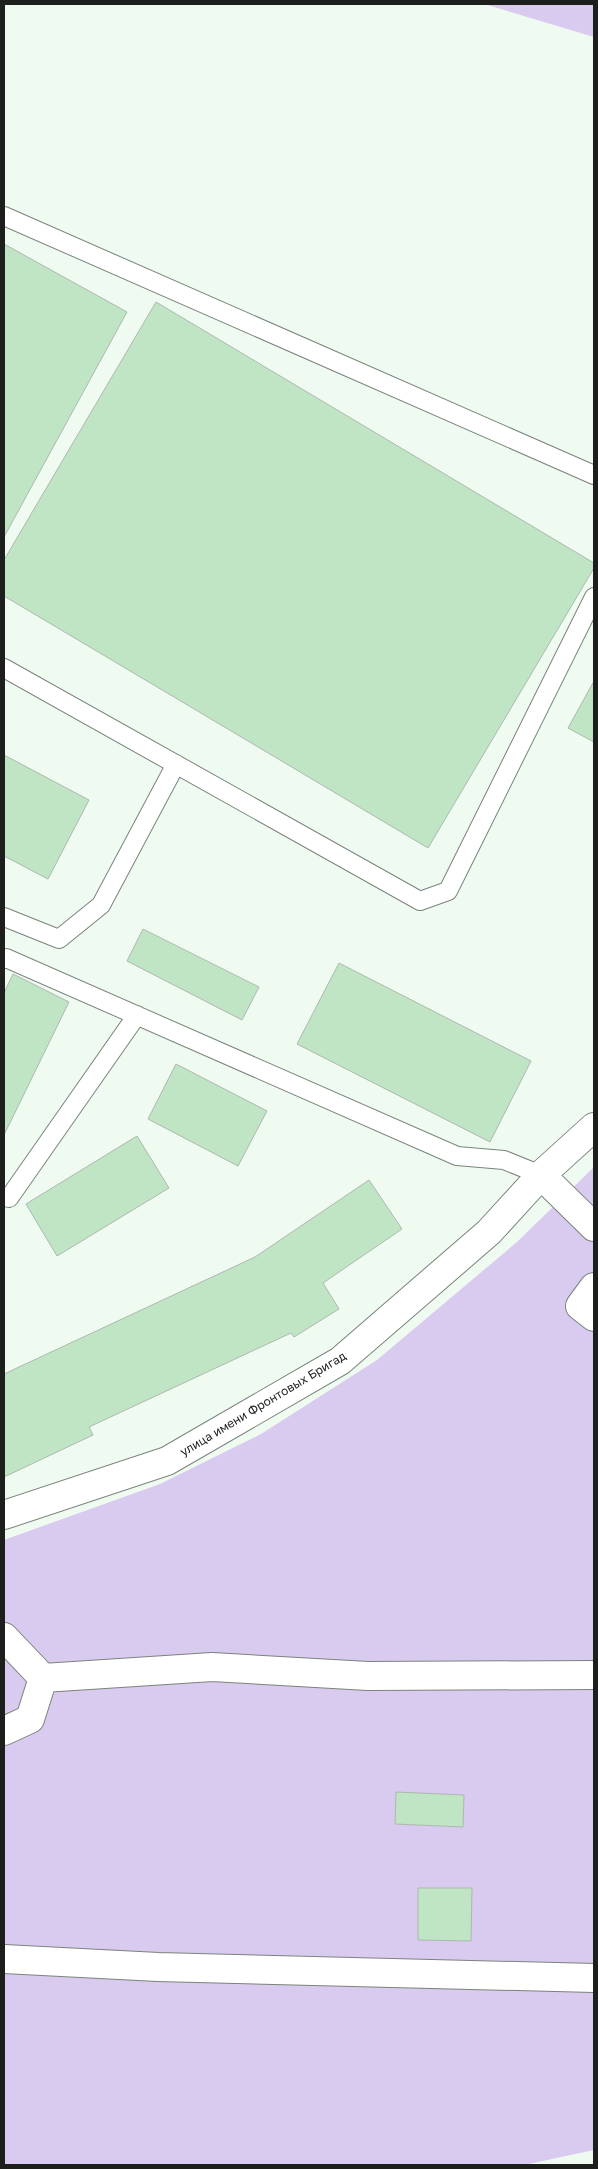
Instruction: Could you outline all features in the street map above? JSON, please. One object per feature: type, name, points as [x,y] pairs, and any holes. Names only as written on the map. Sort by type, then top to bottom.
[{"type":"street","name":"улица имени Фронтовых Бригад","points":[[4,1516],[167,1461],[340,1361],[488,1232],[541,1175],[594,1127]]},
{"type":"street","points":[[541,1175],[594,1227]]},
{"type":"street","points":[[594,1287],[580,1306],[594,1317]]},
{"type":"street","points":[[4,1638],[43,1678],[212,1667],[368,1676],[594,1675]]},
{"type":"street","points":[[4,1731],[30,1719],[43,1678]]},
{"type":"street","points":[[4,1959],[158,1967],[594,1978]]},
{"type":"lane","points":[[4,216],[594,475]]},
{"type":"lane","points":[[4,668],[420,901],[448,891],[594,596]]},
{"type":"lane","points":[[4,917],[59,939],[101,905],[176,764]]},
{"type":"lane","points":[[4,959],[6,958],[457,1156],[504,1160],[541,1175]]},
{"type":"lane","points":[[9,1198],[137,1015]]},
{"type":"shaded area","points":[[484,4],[594,4],[594,37]]},
{"type":"shaded area","points":[[594,1167],[594,2150],[524,2165],[4,2165],[4,1540],[160,1484],[261,1434],[377,1360],[517,1242]]},
{"type":"building","points":[[4,244],[127,312],[4,537]]},
{"type":"building","points":[[156,302],[594,563],[594,568],[428,848],[4,596],[4,560]]},
{"type":"building","points":[[594,681],[594,742],[568,728]]},
{"type":"building","points":[[4,755],[89,800],[48,879],[4,856]]},
{"type":"building","points":[[143,929],[259,987],[242,1020],[127,961]]},
{"type":"building","points":[[339,963],[531,1061],[490,1142],[297,1044]]},
{"type":"building","points":[[13,974],[69,1002],[4,1135],[4,993]]},
{"type":"building","points":[[176,1064],[267,1111],[238,1166],[148,1119]]},
{"type":"building","points":[[137,1136],[169,1188],[57,1256],[26,1204]]},
{"type":"building","points":[[369,1180],[402,1229],[323,1283],[339,1309],[294,1337],[291,1333],[89,1427],[93,1435],[4,1477],[4,1374],[255,1257]]},
{"type":"building","points":[[396,1792],[464,1795],[463,1827],[395,1824]]},
{"type":"building","points":[[418,1888],[472,1888],[471,1941],[418,1940]]}]
